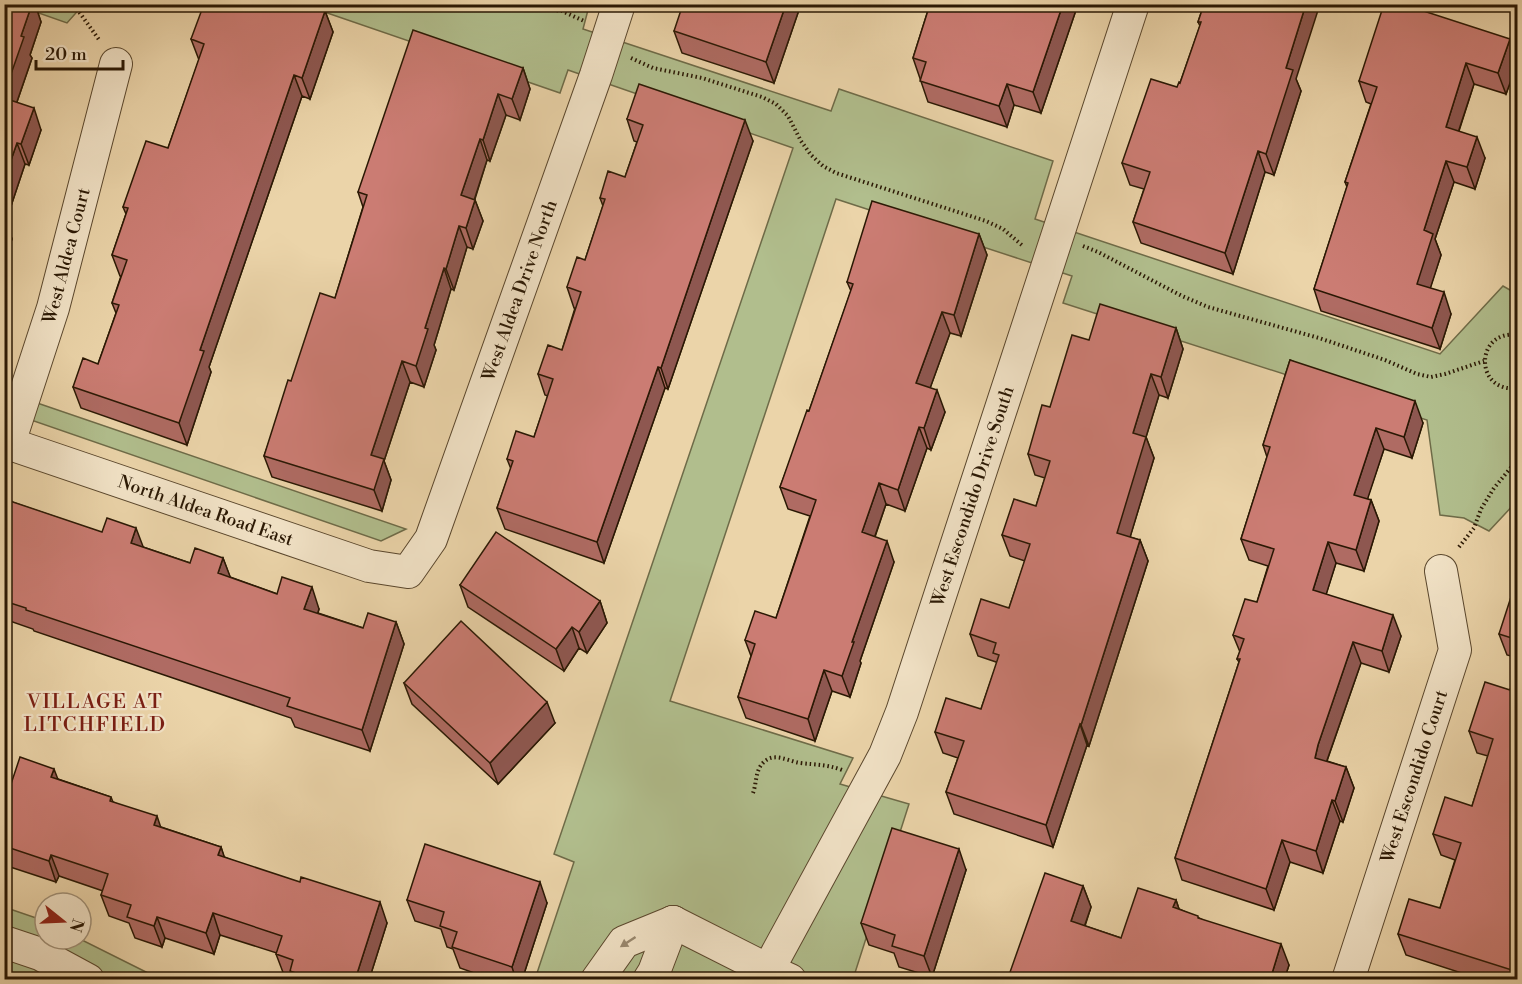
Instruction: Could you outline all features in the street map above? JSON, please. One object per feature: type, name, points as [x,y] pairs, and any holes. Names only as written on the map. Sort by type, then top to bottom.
[{"type":"street","name":"West Aldea Drive North","points":[[408,572],[431,539],[619,4]]},
{"type":"street","name":"West Escondido Drive South","points":[[779,975],[885,755],[902,711],[1133,4]]},
{"type":"street","name":"West Aldea Court","points":[[7,443],[53,308],[116,64]]},
{"type":"street","name":"North Aldea Road East","points":[[7,443],[369,566],[408,572]]},
{"type":"street","name":"West Escondido Court","points":[[1348,980],[1455,650],[1441,571]]},
{"type":"street","points":[[649,980],[673,922]]},
{"type":"street","points":[[597,980],[624,942],[673,922],[779,975]]},
{"type":"street","points":[[4,942],[40,954],[88,980]]},
{"type":"path","points":[[76,4],[76,9],[116,64]]},
{"type":"path","points":[[503,4],[562,11],[609,36],[625,56],[653,68],[702,78],[762,98],[776,105],[788,116],[801,141],[823,166],[836,173],[986,221],[1003,229],[1027,250],[1048,263],[1080,245],[1208,307],[1319,338],[1385,360],[1417,374],[1431,377],[1484,361]]},
{"type":"path","points":[[1518,335],[1502,337],[1493,342],[1487,349],[1484,361],[1487,374],[1492,381],[1507,389],[1518,388]]},
{"type":"path","points":[[1441,571],[1473,528],[1494,488],[1518,459]]},
{"type":"path","points":[[753,793],[759,768],[765,760],[775,757],[831,766],[871,781]]},
{"type":"green space","points":[[16,5],[83,5],[67,23]]},
{"type":"green space","points":[[304,5],[572,5],[588,10],[583,29],[831,111],[839,89],[1053,161],[1035,219],[1440,354],[1503,286],[1517,294],[1517,501],[1489,531],[1464,518],[1440,515],[1427,420],[1063,303],[1072,276],[836,199],[670,701],[853,758],[840,784],[909,804],[853,979],[535,979],[574,862],[554,854],[793,148],[568,70],[560,93]]},
{"type":"green space","points":[[5,392],[406,529],[381,541],[5,411]]},
{"type":"green space","points":[[4,907],[33,917],[33,951],[93,951],[93,946],[160,979],[5,979]]},
{"type":"building","points":[[4,4],[32,4],[21,36],[24,37],[4,94]]},
{"type":"building","points":[[204,4],[307,4],[325,11],[302,78],[294,75],[200,350],[204,351],[179,423],[73,387],[83,358],[98,364],[119,305],[112,303],[127,260],[112,255],[128,208],[123,207],[146,141],[168,148],[204,44],[191,39]]},
{"type":"building","points":[[683,4],[786,4],[766,62],[674,31]]},
{"type":"building","points":[[930,4],[1063,4],[1033,92],[1007,84],[999,106],[920,81],[926,62],[913,58]]},
{"type":"building","points":[[1204,4],[1306,4],[1286,68],[1293,70],[1266,154],[1258,151],[1225,253],[1133,222],[1150,172],[1122,163],[1151,79],[1177,87],[1180,83],[1201,22],[1198,22]]},
{"type":"building","points":[[1384,4],[1402,4],[1510,39],[1498,73],[1466,63],[1446,127],[1477,137],[1467,167],[1446,161],[1424,230],[1433,234],[1417,284],[1444,292],[1432,328],[1314,289],[1348,183],[1345,182],[1377,87],[1359,81]]},
{"type":"building","points":[[413,30],[523,68],[512,99],[498,94],[483,140],[480,139],[461,195],[475,200],[466,228],[459,226],[425,328],[428,329],[416,366],[402,361],[371,455],[384,459],[374,490],[264,456],[288,380],[291,381],[320,293],[335,298],[367,195],[358,192]]},
{"type":"building","points":[[639,84],[745,120],[661,368],[658,367],[597,542],[497,508],[513,461],[507,459],[516,431],[534,437],[553,379],[538,374],[548,345],[562,350],[581,292],[567,287],[577,257],[585,260],[605,199],[600,198],[608,171],[625,177],[643,125],[627,119]]},
{"type":"building","points":[[4,98],[34,108],[21,144],[17,143],[4,180]]},
{"type":"building","points":[[872,201],[979,234],[954,315],[942,312],[916,383],[937,390],[924,428],[919,427],[898,490],[879,483],[862,532],[887,541],[852,642],[854,642],[842,676],[824,670],[808,719],[738,697],[755,644],[745,640],[755,611],[776,618],[816,500],[780,487],[853,284],[847,282]]},
{"type":"building","points":[[1100,304],[1176,328],[1161,377],[1151,374],[1133,433],[1146,437],[1117,533],[1140,540],[1081,725],[1046,825],[946,792],[964,741],[935,732],[946,698],[981,709],[999,655],[993,653],[996,643],[970,634],[981,599],[1009,608],[1030,544],[1002,535],[1014,499],[1036,506],[1050,461],[1028,454],[1042,405],[1050,407],[1072,335],[1089,340]]},
{"type":"building","points":[[1290,360],[1415,401],[1404,437],[1376,428],[1354,495],[1371,500],[1356,550],[1328,542],[1313,590],[1393,615],[1382,651],[1353,642],[1318,745],[1315,758],[1346,767],[1335,801],[1332,800],[1316,851],[1282,840],[1266,889],[1175,858],[1240,659],[1237,659],[1244,639],[1233,635],[1245,599],[1257,602],[1274,549],[1241,539],[1270,447],[1263,445]]},
{"type":"building","points":[[4,499],[102,532],[107,518],[136,528],[131,543],[190,563],[195,548],[223,558],[218,573],[277,594],[282,577],[312,587],[304,609],[363,628],[368,613],[396,622],[362,730],[287,706],[290,698],[4,601]]},
{"type":"building","points":[[496,532],[600,601],[579,632],[572,627],[556,649],[460,585]]},
{"type":"building","points":[[1511,597],[1518,599],[1518,640],[1499,634]]},
{"type":"building","points":[[461,621],[547,702],[490,763],[404,683]]},
{"type":"building","points":[[1518,668],[1518,972],[1398,934],[1409,899],[1440,908],[1461,843],[1433,834],[1445,797],[1472,806],[1493,739],[1469,731],[1485,682],[1510,690]]},
{"type":"building","points":[[20,757],[54,769],[51,777],[111,797],[110,801],[157,816],[154,825],[221,847],[218,855],[300,882],[301,877],[380,902],[355,980],[315,980],[290,971],[293,960],[276,954],[282,936],[213,913],[206,933],[157,917],[154,926],[127,917],[131,905],[101,895],[108,874],[51,855],[49,861],[4,846],[4,805]]},
{"type":"building","points":[[892,828],[959,849],[924,956],[892,946],[895,935],[861,923]]},
{"type":"building","points":[[425,844],[540,882],[512,967],[452,947],[457,932],[440,926],[444,912],[407,900]]},
{"type":"building","points":[[1045,873],[1083,886],[1071,921],[1121,938],[1138,888],[1176,900],[1173,907],[1198,916],[1198,918],[1281,944],[1270,980],[1022,980],[1009,975]]},
{"type":"district","name":"VILLAGE AT LITCHFIELD","points":[[95,712]]}]
